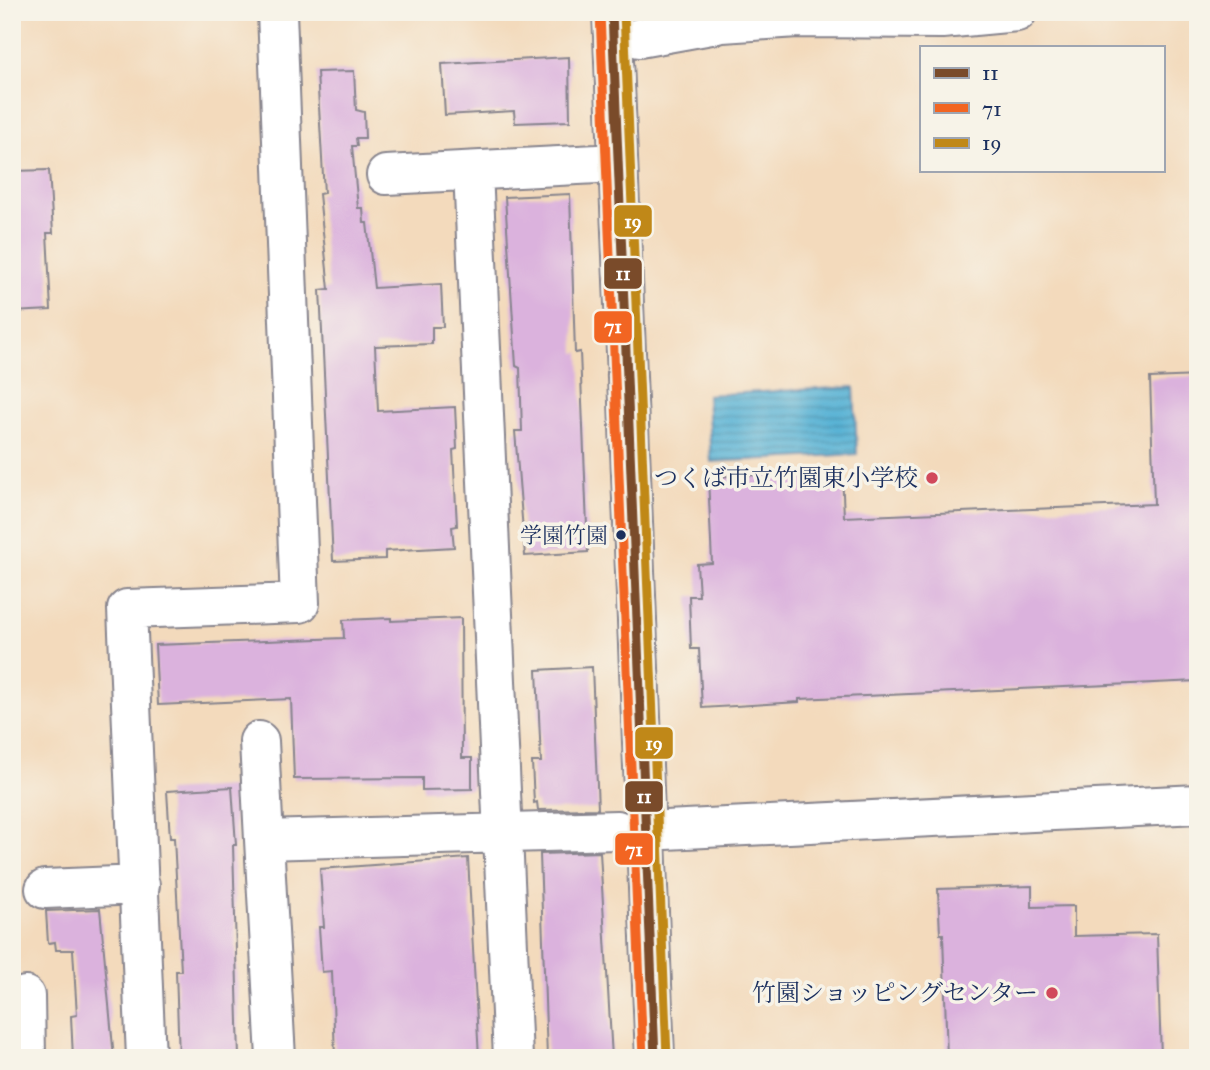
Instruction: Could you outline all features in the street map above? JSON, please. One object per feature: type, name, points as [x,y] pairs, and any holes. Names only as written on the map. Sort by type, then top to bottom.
[{"type":"street","points":[[146,1058],[127,609],[300,603],[277,12]]},
{"type":"street","points":[[612,12],[631,830],[655,1058]]},
{"type":"street","points":[[639,38],[722,23],[797,18],[942,19],[1017,12]]},
{"type":"street","points":[[386,175],[617,163]]},
{"type":"street","points":[[473,171],[513,1058]]},
{"type":"street","points":[[259,741],[276,1058]]},
{"type":"street","points":[[264,839],[631,830],[1198,804]]},
{"type":"street","points":[[45,889],[140,885]]},
{"type":"street","points":[[24,996],[26,1058]]},
{"type":"water","points":[[854,387],[857,454],[711,462],[707,395]]},
{"type":"building","points":[[569,57],[570,121],[515,123],[514,111],[445,115],[442,64]]},
{"type":"building","points":[[354,71],[356,110],[364,112],[365,138],[356,138],[357,146],[352,146],[358,208],[363,208],[364,223],[367,223],[374,288],[441,284],[443,327],[432,327],[432,344],[375,346],[378,411],[455,407],[457,449],[453,450],[457,526],[452,527],[454,547],[385,551],[385,559],[333,561],[320,290],[329,289],[319,194],[324,193],[317,72]]},
{"type":"building","points":[[49,170],[53,233],[47,233],[51,310],[12,312],[12,171]]},
{"type":"building","points":[[570,194],[575,353],[580,352],[588,552],[525,556],[515,431],[522,431],[520,368],[516,366],[505,197]]},
{"type":"building","points":[[1198,376],[1198,681],[799,699],[799,702],[702,708],[699,649],[691,649],[689,596],[699,596],[697,564],[712,563],[708,477],[842,472],[844,517],[1154,504],[1150,378]]},
{"type":"building","points":[[391,618],[391,621],[461,618],[462,758],[472,758],[472,789],[422,790],[422,778],[294,779],[291,699],[158,705],[155,645],[344,638],[343,620]]},
{"type":"building","points":[[592,667],[598,809],[538,810],[537,802],[534,803],[532,762],[541,762],[537,670]]},
{"type":"building","points":[[232,787],[236,845],[233,845],[239,1058],[179,1058],[176,971],[181,971],[174,838],[170,838],[167,791]]},
{"type":"building","points":[[600,852],[612,1058],[547,1058],[540,854]]},
{"type":"building","points":[[468,858],[479,1058],[335,1058],[332,971],[322,972],[319,927],[324,927],[320,869]]},
{"type":"building","name":"竹園ショッピングセンター","points":[[1032,886],[1032,907],[1074,906],[1074,936],[1157,934],[1161,1058],[947,1058],[943,934],[940,934],[938,889]]},
{"type":"building","points":[[100,909],[114,1058],[73,1058],[71,1016],[77,1015],[73,950],[56,950],[55,942],[48,943],[46,911]]},
{"type":"transit line","name":"11","points":[[612,12],[655,1058]]},
{"type":"transit line","name":"19","points":[[624,12],[667,1057]]},
{"type":"transit line","name":"71","points":[[600,13],[643,1058]]},
{"type":"place","name":"つくば市立竹園東小学校","points":[[932,478]]},
{"type":"place","name":"学園竹園","points":[[621,535]]},
{"type":"place","name":"竹園ショッピングセンター","points":[[1052,993]]}]
